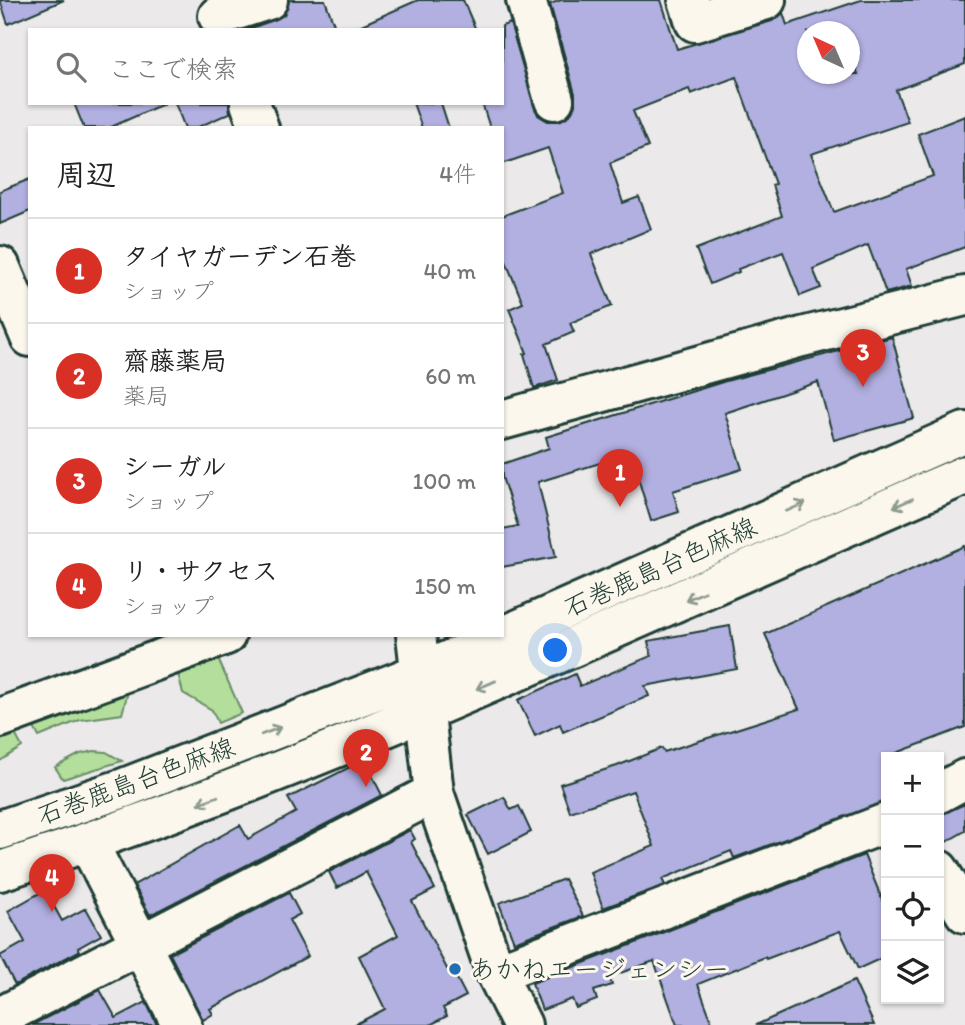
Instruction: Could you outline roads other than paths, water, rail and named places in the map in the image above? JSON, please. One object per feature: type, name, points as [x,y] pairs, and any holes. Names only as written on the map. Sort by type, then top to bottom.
[{"type":"street","points":[[218,15],[268,0]]},
{"type":"street","points":[[526,0],[554,100]]},
{"type":"street","points":[[688,0],[695,22],[766,0]]},
{"type":"street","points":[[251,105],[258,126]]},
{"type":"street","points":[[0,266],[28,332]]},
{"type":"street","points":[[504,419],[802,337],[965,296]]},
{"type":"street","name":"石巻鹿島台色麻線","points":[[504,635],[965,432]]},
{"type":"street","name":"石巻鹿島台色麻線","points":[[0,871],[210,800],[631,624],[965,475]]},
{"type":"street","points":[[0,718],[157,646],[213,637]]},
{"type":"street","points":[[416,637],[434,793],[496,973],[522,1025]]},
{"type":"street","name":"石巻鹿島台色麻線","points":[[0,830],[124,789],[419,673],[501,637]]},
{"type":"street","points":[[944,790],[965,779]]},
{"type":"street","points":[[0,1017],[434,793]]},
{"type":"street","points":[[496,973],[881,825]]},
{"type":"street","points":[[88,843],[182,1025]]},
{"type":"street","points":[[944,878],[965,913]]},
{"type":"place","name":"シーガル","points":[[863,387]]},
{"type":"place","name":"タイヤガーデン石巻","points":[[620,507]]},
{"type":"place","name":"齋藤薬局","points":[[366,787]]},
{"type":"place","name":"リ・サクセス","points":[[52,912]]},
{"type":"place","name":"あかねエージェンシー","points":[[455,969]]}]
